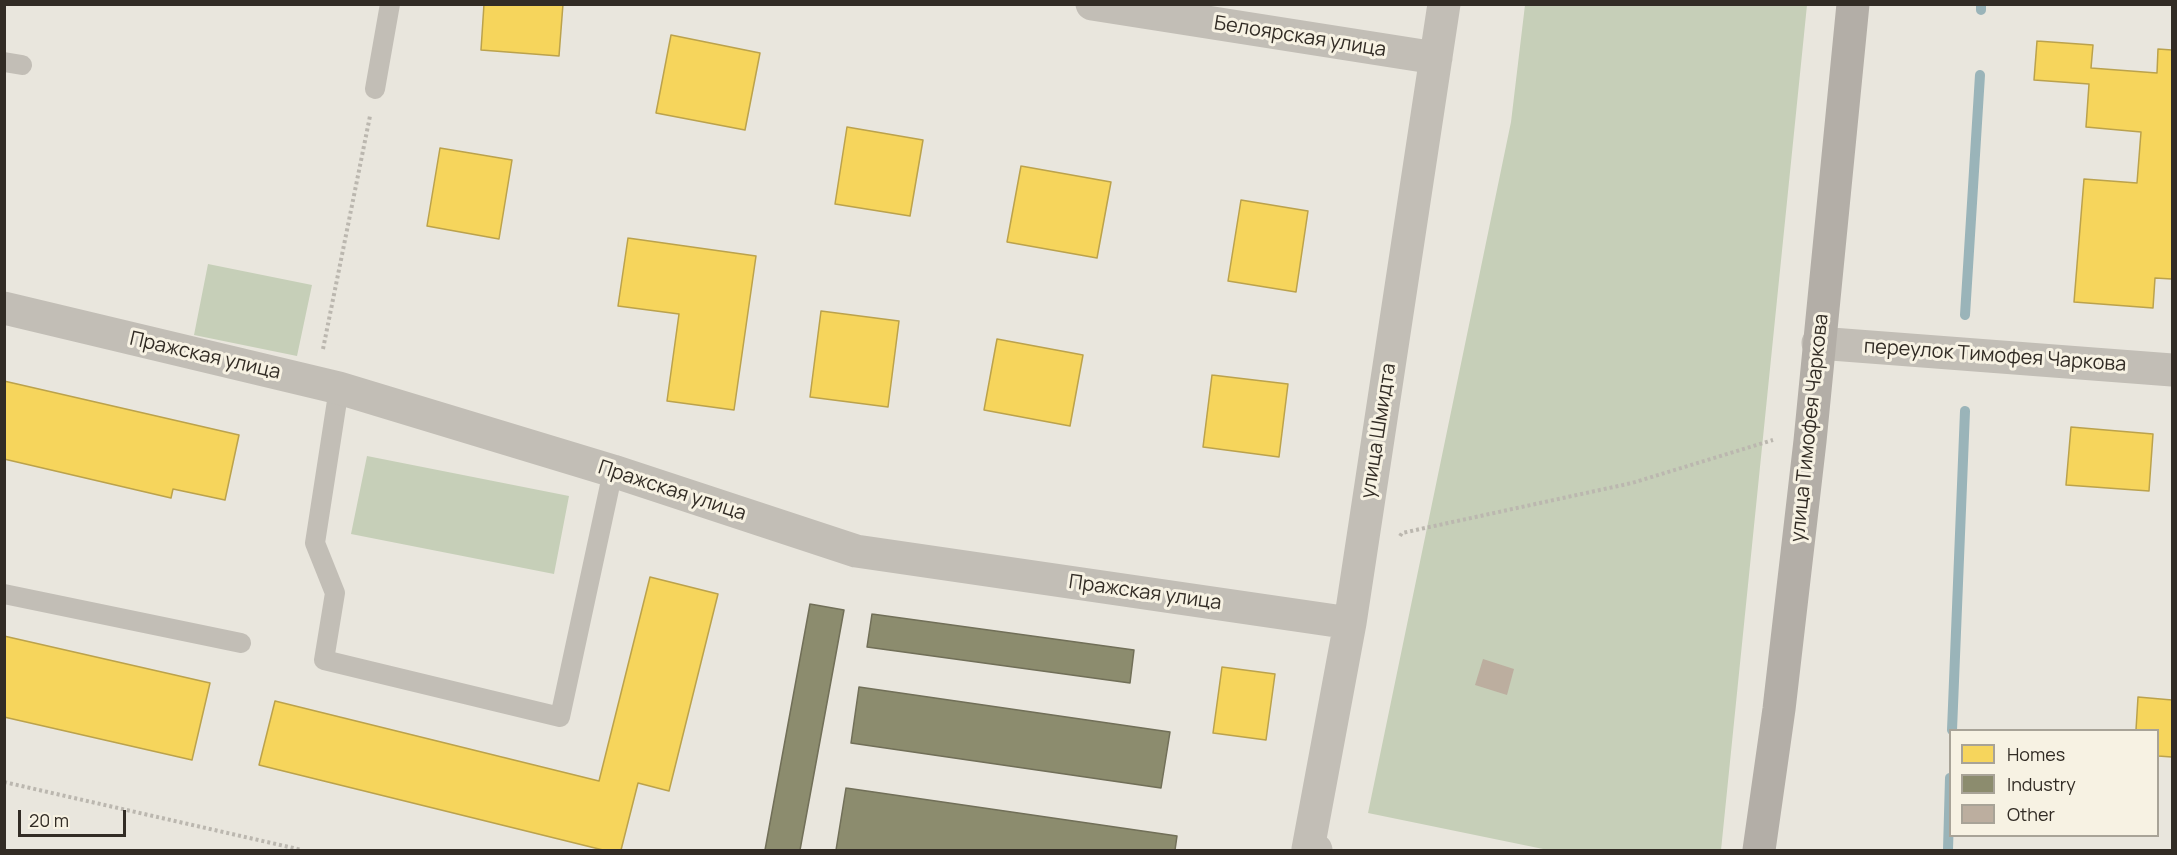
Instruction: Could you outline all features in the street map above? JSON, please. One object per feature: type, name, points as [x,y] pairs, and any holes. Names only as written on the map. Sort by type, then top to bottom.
[{"type":"main road","name":"улица Тимофея Чаркова","points":[[1759,850],[1779,709],[1810,441],[1853,4]]},
{"type":"street","name":"Белоярская улица","points":[[1092,4],[1436,58]]},
{"type":"street","name":"улица Шмидта","points":[[1316,850],[1308,849],[1350,623],[1444,4]]},
{"type":"street","name":"Пражская улица","points":[[4,308],[328,385],[613,471],[856,551],[1350,623]]},
{"type":"street","name":"переулок Тимофея Чаркова","points":[[1818,343],[2172,370]]},
{"type":"lane","points":[[375,89],[390,4]]},
{"type":"lane","points":[[328,385],[315,543],[334,593],[324,660],[560,717],[613,471]]},
{"type":"lane","points":[[4,594],[241,643]]},
{"type":"path","points":[[328,385],[375,89]]},
{"type":"path","points":[[1396,543],[1402,533],[1632,483],[1773,440]]},
{"type":"path","points":[[4,782],[302,850]]},
{"type":"green space","points":[[1525,5],[1807,5],[1721,850],[1548,850],[1368,813],[1511,122]]},
{"type":"green space","points":[[208,264],[312,285],[297,356],[194,335]]},
{"type":"green space","points":[[367,456],[569,496],[554,574],[351,534]]},
{"type":"building: Homes","points":[[484,4],[563,4],[559,56],[481,50]]},
{"type":"building: Homes","points":[[671,35],[760,53],[745,130],[656,113]]},
{"type":"building: Homes","points":[[2037,41],[2093,45],[2091,68],[2157,73],[2158,49],[2172,50],[2172,279],[2155,278],[2153,308],[2074,302],[2084,179],[2137,183],[2141,132],[2086,127],[2089,84],[2034,80]]},
{"type":"building: Homes","points":[[847,127],[923,140],[910,216],[835,204]]},
{"type":"building: Homes","points":[[440,148],[512,160],[499,239],[427,226]]},
{"type":"building: Homes","points":[[1021,166],[1111,182],[1097,258],[1007,242]]},
{"type":"building: Homes","points":[[1241,200],[1308,211],[1296,292],[1228,281]]},
{"type":"building: Homes","points":[[628,238],[756,256],[734,410],[667,401],[679,314],[618,306]]},
{"type":"building: Homes","points":[[821,311],[899,321],[888,407],[810,397]]},
{"type":"building: Homes","points":[[997,339],[1083,355],[1070,426],[984,410]]},
{"type":"building: Homes","points":[[1212,375],[1288,384],[1279,457],[1203,447]]},
{"type":"building: Homes","points":[[4,381],[239,435],[225,500],[173,489],[171,498],[4,459]]},
{"type":"building: Homes","points":[[2071,427],[2153,434],[2149,491],[2066,485]]},
{"type":"building: Homes","points":[[650,577],[718,594],[669,791],[638,783],[621,850],[603,850],[259,765],[275,701],[599,781]]},
{"type":"building: Homes","points":[[4,636],[210,683],[192,760],[4,717]]},
{"type":"building: Homes","points":[[1222,667],[1275,674],[1266,740],[1213,733]]},
{"type":"building: Homes","points":[[2138,697],[2172,700],[2172,757],[2159,756],[2159,729],[2136,729]]},
{"type":"building: Industry","points":[[810,604],[844,610],[800,850],[765,850]]},
{"type":"building: Industry","points":[[872,614],[1134,650],[1130,683],[867,647]]},
{"type":"building: Industry","points":[[859,687],[1170,732],[1161,788],[851,743]]},
{"type":"building: Industry","points":[[846,788],[1177,836],[1175,850],[836,850]]},
{"type":"building: Other","points":[[1483,659],[1514,669],[1507,695],[1475,685]]},
{"type":"waterway","points":[[1981,4],[1981,10]]},
{"type":"waterway","points":[[1965,315],[1980,75]]},
{"type":"waterway","points":[[1952,729],[1965,411]]},
{"type":"waterway","points":[[1948,850],[1949,814]]}]
